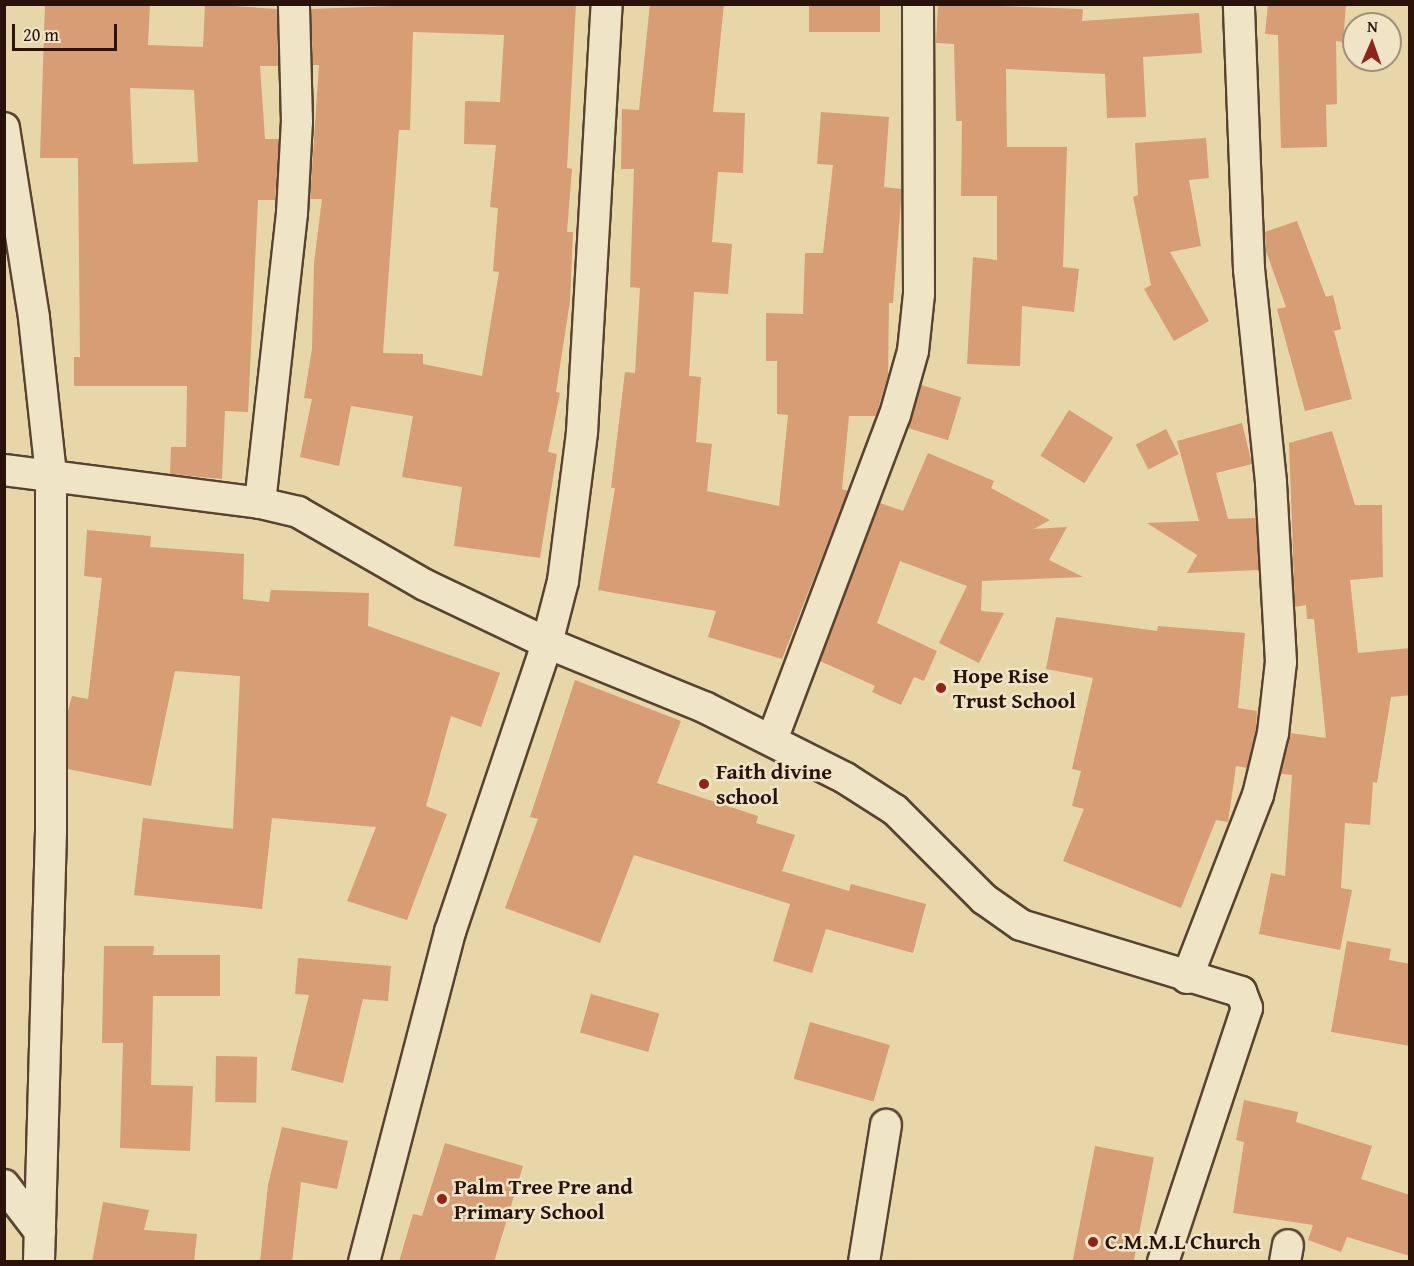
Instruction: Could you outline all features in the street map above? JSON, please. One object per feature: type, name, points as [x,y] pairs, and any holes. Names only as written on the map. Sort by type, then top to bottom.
[{"type":"street","points":[[260,503],[292,213],[294,4]]},
{"type":"street","points":[[364,1262],[450,932],[547,643],[563,581],[582,432],[607,4]]},
{"type":"street","points":[[772,740],[895,415],[913,351],[919,294],[918,4]]},
{"type":"street","points":[[1187,978],[1258,795],[1273,733],[1281,662],[1271,482],[1249,269],[1239,4]]},
{"type":"street","points":[[4,128],[34,318],[51,475],[51,831],[39,1247]]},
{"type":"street","points":[[4,470],[260,503],[298,512],[425,585],[547,643],[772,740],[895,810],[984,899],[1021,925],[1187,978],[1241,992],[1246,1008],[1164,1262]]},
{"type":"street","points":[[864,1262],[886,1125]]},
{"type":"street","points":[[4,1185],[39,1247]]},
{"type":"building","points":[[45,4],[150,4],[148,45],[203,47],[205,4],[277,9],[278,66],[260,66],[265,139],[279,139],[275,200],[258,200],[248,412],[225,411],[222,479],[170,474],[171,447],[186,447],[187,386],[74,386],[74,357],[80,357],[78,158],[40,158]],"holes":[[[130,88],[194,90],[198,162],[133,164]]]},
{"type":"building","points":[[447,4],[576,4],[567,168],[572,169],[567,232],[573,232],[570,301],[556,392],[560,393],[548,452],[557,454],[540,558],[454,546],[462,487],[402,477],[413,416],[351,406],[339,466],[300,457],[312,399],[304,398],[312,349],[314,263],[322,199],[310,199],[319,65],[313,65],[311,9]],"holes":[[[413,32],[504,35],[500,102],[465,101],[464,144],[496,145],[490,207],[498,208],[493,271],[499,272],[482,376],[423,364],[423,354],[383,353],[399,130],[410,130]]]},
{"type":"building","points":[[650,4],[724,4],[713,112],[745,113],[743,173],[718,172],[712,242],[732,244],[728,294],[694,292],[689,376],[701,377],[696,442],[712,444],[707,491],[779,506],[788,415],[777,414],[777,361],[766,361],[766,313],[803,314],[805,253],[823,253],[833,165],[817,164],[821,112],[889,117],[884,187],[901,189],[901,200],[893,303],[889,303],[888,375],[876,416],[849,416],[842,489],[848,491],[782,659],[708,637],[716,611],[598,590],[615,488],[611,488],[625,372],[635,373],[640,288],[630,287],[634,169],[621,169],[622,109],[639,110]]},
{"type":"building","points":[[809,4],[880,4],[880,32],[809,32]]},
{"type":"building","points":[[938,4],[1083,9],[1082,21],[1199,13],[1202,53],[1143,57],[1146,117],[1107,118],[1105,74],[1006,69],[1007,147],[1067,147],[1063,267],[1079,269],[1074,312],[1022,306],[1020,366],[967,364],[973,257],[997,260],[997,196],[961,196],[962,121],[956,121],[954,44],[936,43]]},
{"type":"building","points":[[1268,4],[1346,4],[1345,12],[1342,12],[1342,42],[1336,41],[1337,104],[1326,105],[1327,147],[1281,148],[1278,35],[1265,34]]},
{"type":"building","points":[[1206,138],[1209,178],[1189,180],[1201,246],[1170,252],[1209,321],[1174,341],[1144,289],[1151,285],[1133,197],[1138,195],[1135,143]]},
{"type":"building","points":[[1297,221],[1326,297],[1333,295],[1341,329],[1334,331],[1352,399],[1305,411],[1277,309],[1286,307],[1266,251],[1265,232]]},
{"type":"building","points":[[921,385],[961,397],[948,440],[908,428]]},
{"type":"building","points":[[1069,410],[1113,438],[1084,483],[1040,456]]},
{"type":"building","points":[[1242,423],[1252,464],[1216,473],[1228,519],[1256,518],[1259,570],[1187,573],[1197,555],[1147,523],[1199,521],[1177,441]]},
{"type":"building","points":[[1166,429],[1179,454],[1148,469],[1136,444]]},
{"type":"building","points":[[1332,431],[1355,505],[1382,505],[1383,577],[1350,580],[1358,653],[1410,648],[1410,695],[1391,697],[1377,783],[1373,782],[1370,825],[1345,823],[1341,888],[1352,890],[1340,950],[1259,934],[1271,873],[1285,876],[1292,775],[1281,774],[1290,733],[1326,738],[1314,619],[1307,619],[1306,605],[1295,607],[1289,443]]},
{"type":"building","points":[[928,453],[994,481],[991,488],[1050,520],[1034,529],[1067,527],[1049,560],[1083,577],[982,581],[981,611],[1004,613],[979,663],[939,643],[967,586],[900,561],[877,623],[937,651],[924,681],[914,677],[901,705],[872,692],[875,686],[820,661],[880,503],[903,511]]},
{"type":"building","points":[[87,530],[151,536],[150,547],[244,554],[243,599],[269,602],[271,590],[369,593],[368,626],[500,673],[481,727],[451,716],[426,806],[447,814],[407,920],[347,901],[376,827],[272,818],[262,909],[134,895],[143,818],[233,829],[240,676],[175,671],[151,786],[68,769],[68,711],[72,696],[88,699],[102,578],[84,576]]},
{"type":"building","points":[[1056,617],[1157,631],[1158,626],[1245,633],[1238,708],[1257,711],[1256,730],[1247,768],[1236,766],[1228,822],[1216,820],[1181,908],[1063,861],[1084,809],[1072,806],[1081,771],[1072,769],[1093,678],[1046,669]]},
{"type":"building","points":[[575,680],[681,721],[657,783],[758,816],[756,823],[795,835],[782,871],[849,891],[851,884],[926,904],[913,953],[826,929],[812,973],[773,961],[790,904],[634,855],[600,943],[505,908],[538,819],[530,817]]},
{"type":"building","points":[[1347,941],[1391,949],[1389,960],[1410,964],[1410,1046],[1331,1032]]},
{"type":"building","points":[[104,946],[154,946],[153,955],[220,955],[220,996],[153,996],[151,1085],[193,1086],[190,1151],[120,1148],[123,1043],[102,1043]]},
{"type":"building","points":[[298,958],[391,966],[388,1001],[363,999],[343,1083],[291,1070],[309,995],[295,994]]},
{"type":"building","points":[[591,994],[659,1014],[648,1052],[580,1032]]},
{"type":"building","points":[[810,1022],[890,1045],[874,1102],[794,1079]]},
{"type":"building","points":[[216,1056],[257,1057],[256,1103],[215,1102]]},
{"type":"building","points":[[1244,1100],[1298,1112],[1296,1122],[1372,1146],[1361,1179],[1410,1195],[1410,1256],[1347,1237],[1341,1252],[1308,1240],[1313,1225],[1233,1213],[1244,1142],[1236,1140]]},
{"type":"building","points":[[282,1127],[348,1141],[337,1189],[301,1182],[292,1262],[260,1262],[268,1185]]},
{"type":"building","points":[[445,1143],[523,1166],[494,1262],[399,1262],[413,1214],[422,1216]]},
{"type":"building","points":[[1095,1146],[1154,1157],[1134,1262],[1072,1262]]},
{"type":"building","points":[[103,1202],[149,1210],[144,1230],[197,1234],[194,1262],[92,1262]]},
{"type":"place","name":"Hope Rise Trust School","points":[[941,688]]},
{"type":"place","name":"Faith divine school","points":[[704,784]]},
{"type":"place","name":"Palm Tree Pre and Primary School","points":[[442,1199]]},
{"type":"place","name":"C.M.M.L Church","points":[[1093,1242]]}]
